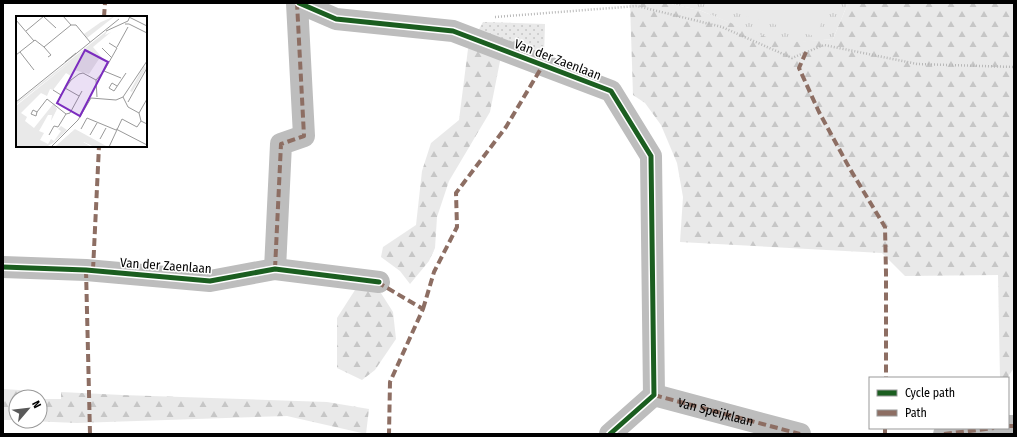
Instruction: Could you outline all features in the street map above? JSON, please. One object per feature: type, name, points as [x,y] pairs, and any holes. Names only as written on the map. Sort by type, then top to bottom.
[{"type":"street","name":"Van der Zaenlaan","points":[[275,269],[281,144],[304,136],[298,3],[336,19],[453,31],[611,91],[651,156],[654,395]]},
{"type":"street","name":"Van der Zaenlaan","points":[[3,267],[93,270],[210,280],[275,269],[379,282]]},
{"type":"street","points":[[610,434],[654,395]]},
{"type":"street","name":"Van Speijklaan","points":[[654,395],[800,434]]},
{"type":"street","points":[[944,434],[986,429]]},
{"type":"path","points":[[453,31],[472,19],[637,6],[722,27],[792,58],[824,45],[917,64],[1014,68]]},
{"type":"green space","points":[[630,3],[667,3],[699,10],[781,43],[833,39],[848,3],[1014,3],[1014,368],[1008,377],[1000,377],[998,275],[905,276],[882,253],[680,242],[683,197],[677,163],[661,125],[645,103],[633,95]]},
{"type":"green space","points":[[667,3],[848,3],[833,39],[781,44],[699,10]]},
{"type":"green space","points":[[703,3],[827,3],[817,37]]},
{"type":"green space","points":[[483,22],[545,24],[544,57],[478,31]]},
{"type":"green space","points":[[475,37],[502,51],[490,112],[449,181],[437,217],[435,248],[429,261],[410,284],[400,271],[381,257],[383,247],[416,225],[422,171],[431,143],[459,120],[468,49]]},
{"type":"green space","points":[[355,290],[379,290],[393,312],[396,339],[375,370],[362,380],[337,368],[337,318]]},
{"type":"green space","points":[[3,389],[8,389],[8,420],[3,420]]},
{"type":"green space","points":[[61,392],[327,402],[369,409],[366,434],[287,416],[77,423],[48,422],[48,399],[61,399]]},
{"type":"marked path","points":[[104,16],[105,3]]},
{"type":"marked path","points":[[275,269],[281,144],[304,136],[297,3]]},
{"type":"marked path","points":[[806,52],[799,68],[819,112],[850,169],[885,227],[886,377]]},
{"type":"marked path","points":[[423,309],[434,272],[457,227],[456,193],[506,127],[543,65]]},
{"type":"marked path","points":[[93,270],[99,147]]},
{"type":"marked path","points":[[86,270],[90,434]]},
{"type":"marked path","points":[[377,282],[423,309],[390,382],[389,434]]},
{"type":"marked path","points":[[654,395],[800,434]]},
{"type":"marked path","points":[[1009,426],[1014,426]]},
{"type":"marked path","points":[[885,429],[885,434]]},
{"type":"marked path","points":[[944,434],[986,429]]},
{"type":"cycle path","points":[[299,3],[336,19],[453,31],[611,91],[651,156],[654,395],[610,434]]},
{"type":"cycle path","points":[[3,267],[86,270],[210,281],[275,269],[379,282]]}]
